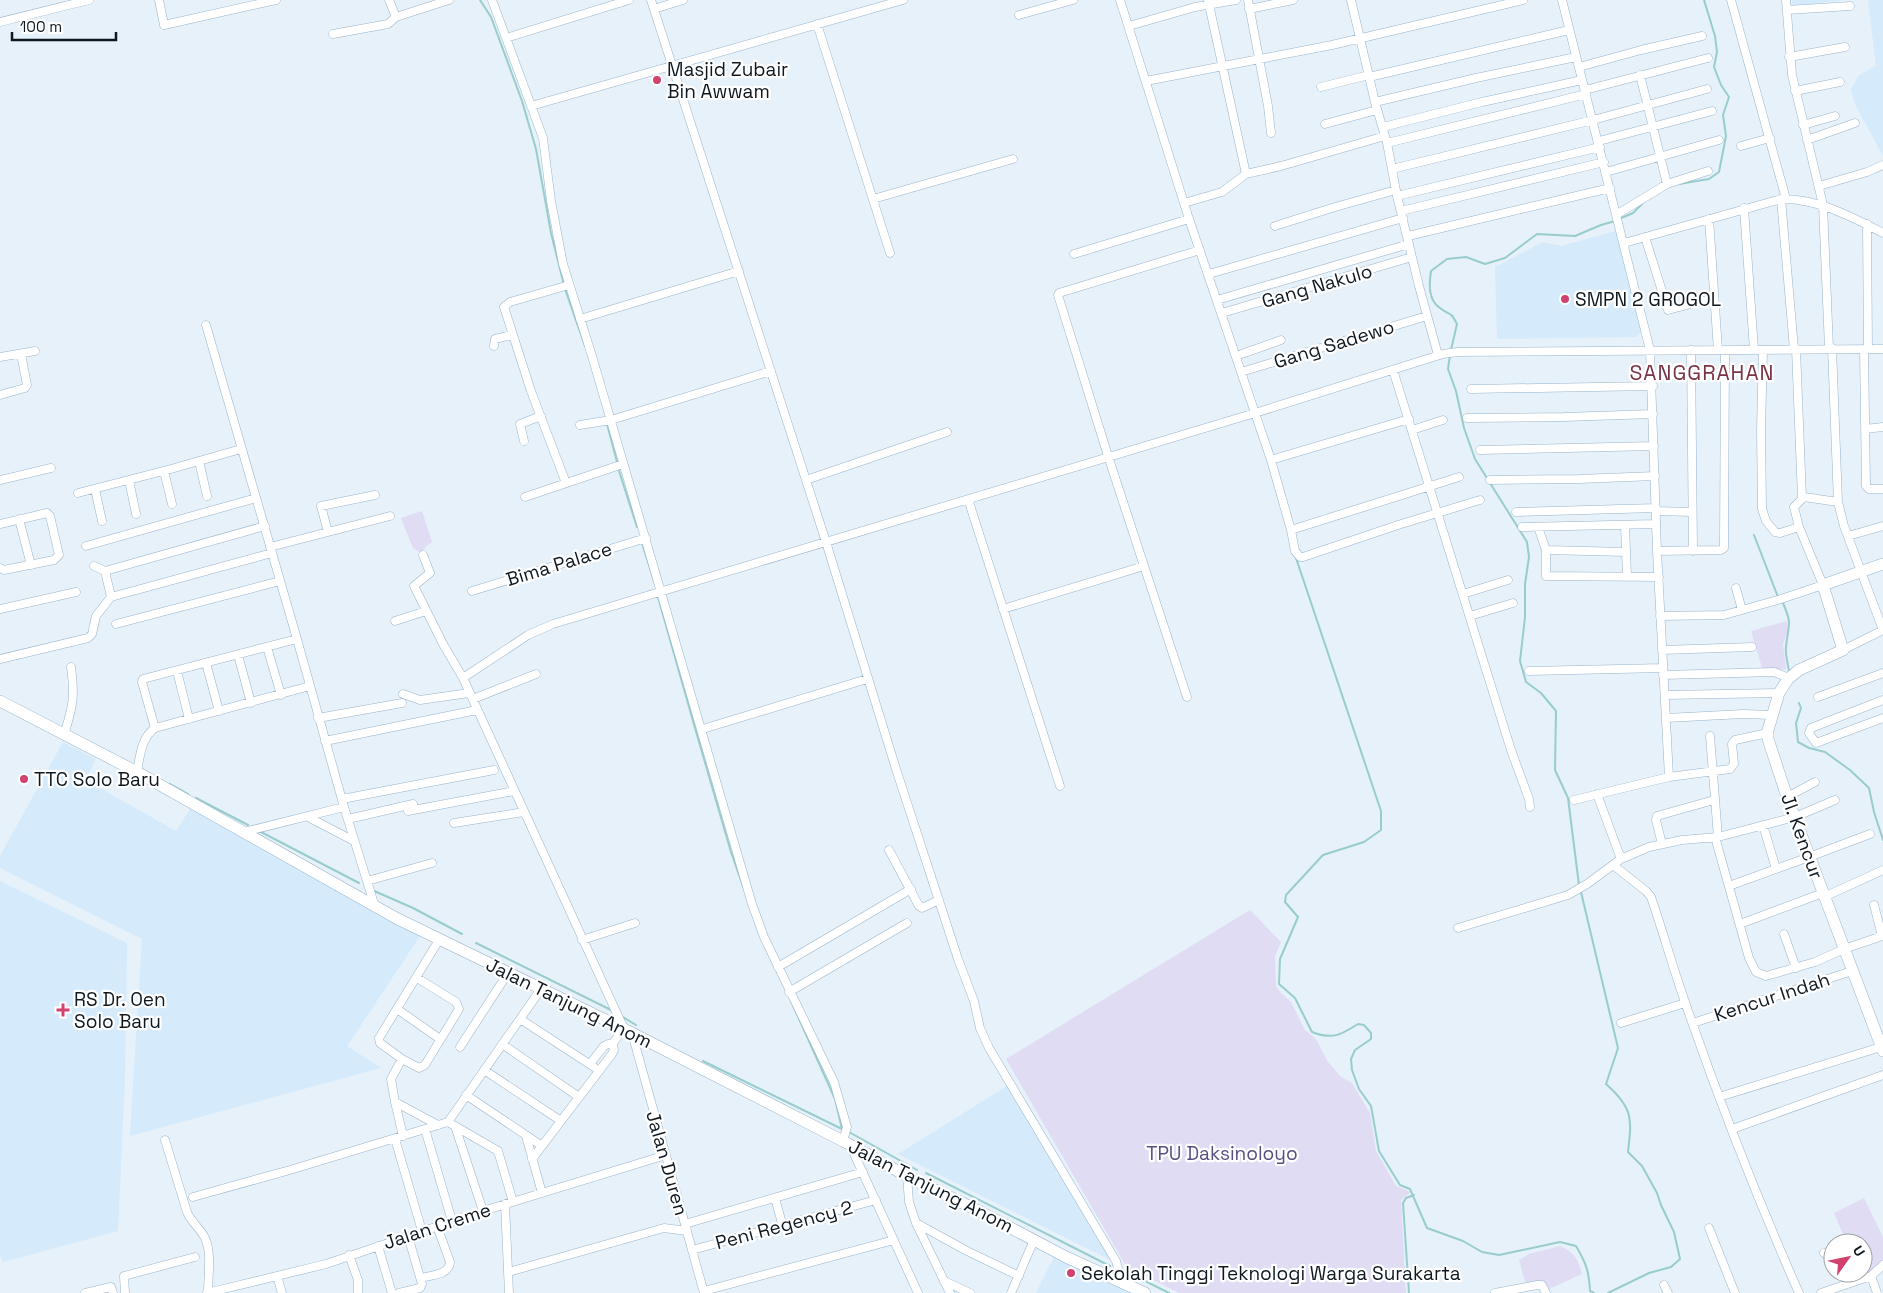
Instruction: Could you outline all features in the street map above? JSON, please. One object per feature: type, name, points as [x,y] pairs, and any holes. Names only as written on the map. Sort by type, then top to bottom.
[{"type":"main road","points":[[1843,650],[1823,585],[1883,564]]},
{"type":"main road","name":"Jl. Kencur","points":[[1843,650],[1799,670],[1789,678],[1779,694],[1768,733],[1772,754],[1809,858],[1882,1049]]},
{"type":"main road","name":"Jalan Tanjung Anom","points":[[0,701],[137,772],[375,907],[851,1142],[907,1176],[1066,1257],[1145,1293]]},
{"type":"street","points":[[0,22],[89,0]]},
{"type":"street","points":[[158,0],[164,25],[276,0]]},
{"type":"street","points":[[389,0],[396,17]]},
{"type":"street","points":[[333,34],[382,25],[391,22],[396,17],[449,0]]},
{"type":"street","points":[[492,0],[543,138],[566,286],[580,319],[611,420],[752,904],[762,932],[789,992],[834,1082],[851,1142],[918,1293]]},
{"type":"street","points":[[506,38],[629,0]]},
{"type":"street","points":[[651,0],[826,542],[867,678],[974,1001],[980,1028],[989,1048],[1116,1262],[1118,1268],[1116,1279]]},
{"type":"street","points":[[654,9],[683,0]]},
{"type":"street","points":[[531,106],[902,0]]},
{"type":"street","points":[[1019,15],[1073,0]]},
{"type":"street","points":[[1120,0],[1189,219],[1272,460],[1295,552],[1300,557],[1398,524],[1480,500]]},
{"type":"street","points":[[1129,26],[1208,2],[1236,0]]},
{"type":"street","points":[[1248,0],[1271,133]]},
{"type":"street","points":[[1249,10],[1294,0]]},
{"type":"street","points":[[1351,0],[1427,316],[1444,354]]},
{"type":"street","points":[[1146,81],[1360,38],[1523,0]]},
{"type":"street","points":[[1562,0],[1650,350],[1653,386],[1658,577],[1670,777]]},
{"type":"street","points":[[1660,616],[1717,615],[1742,610],[1823,585],[1799,527],[1794,507],[1802,498],[1795,349],[1784,199],[1770,138],[1731,0]]},
{"type":"street","points":[[1786,0],[1789,57],[1795,91],[1824,206],[1838,502],[1848,536],[1883,630],[1843,650]]},
{"type":"street","points":[[1208,2],[1246,174]]},
{"type":"street","points":[[1787,10],[1850,6]]},
{"type":"street","points":[[817,24],[890,253]]},
{"type":"street","points":[[1321,87],[1569,30]]},
{"type":"street","points":[[1579,67],[1702,36]]},
{"type":"street","points":[[1789,57],[1846,47]]},
{"type":"street","points":[[1325,124],[1376,106],[1476,78],[1576,57]]},
{"type":"street","points":[[1385,135],[1586,92],[1640,75],[1708,58]]},
{"type":"street","points":[[1640,75],[1667,184]]},
{"type":"street","points":[[1184,203],[1219,193],[1246,174],[1281,166],[1385,135],[1482,102],[1582,80]]},
{"type":"street","points":[[1795,91],[1840,82]]},
{"type":"street","points":[[1392,169],[1593,120],[1707,89]]},
{"type":"street","points":[[1275,226],[1335,207],[1599,144],[1653,126],[1712,111]]},
{"type":"street","points":[[1803,125],[1835,116]]},
{"type":"street","points":[[1808,140],[1854,123]]},
{"type":"street","points":[[1741,146],[1770,138]]},
{"type":"street","points":[[1606,172],[1718,140]]},
{"type":"street","points":[[873,199],[1013,159]]},
{"type":"street","points":[[1209,274],[1402,214],[1604,162]]},
{"type":"street","points":[[1819,186],[1867,172],[1883,165]]},
{"type":"street","points":[[1617,216],[1667,184],[1708,171]]},
{"type":"street","points":[[1217,300],[1408,240],[1610,188]]},
{"type":"street","points":[[1624,243],[1744,208],[1784,199],[1824,206],[1867,224],[1883,233]]},
{"type":"street","points":[[1744,208],[1754,350]]},
{"type":"street","points":[[1074,254],[1189,219]]},
{"type":"street","points":[[1657,552],[1721,550],[1724,547],[1721,350],[1714,298],[1709,219]]},
{"type":"street","points":[[1867,224],[1866,486],[1869,489],[1883,489]]},
{"type":"street","points":[[1645,237],[1668,310],[1714,298]]},
{"type":"street","points":[[1187,698],[1108,456],[1058,294],[1200,250]]},
{"type":"street","name":"Gang Nakulo","points":[[1222,314],[1412,258]]},
{"type":"street","points":[[580,319],[738,271]]},
{"type":"street","points":[[566,286],[505,305],[504,309],[540,416],[566,483]]},
{"type":"street","name":"Gang Sadewo","points":[[1241,372],[1427,316]]},
{"type":"street","points":[[206,325],[265,526],[318,718],[375,907]]},
{"type":"street","points":[[494,346],[495,339],[512,335]]},
{"type":"street","points":[[1236,356],[1281,340]]},
{"type":"street","points":[[463,678],[541,628],[1255,413],[1444,354],[1650,350],[1883,349]]},
{"type":"street","points":[[1691,350],[1693,550]]},
{"type":"street","points":[[1763,350],[1762,510],[1766,521],[1775,532],[1780,533],[1799,527]]},
{"type":"street","points":[[0,357],[35,351]]},
{"type":"street","points":[[0,395],[25,388],[27,385],[21,354]]},
{"type":"street","points":[[1393,370],[1428,487],[1464,594],[1530,807]]},
{"type":"street","points":[[580,425],[611,420],[771,371]]},
{"type":"street","points":[[1471,389],[1653,386]]},
{"type":"street","points":[[1467,418],[1564,418],[1653,414]]},
{"type":"street","points":[[524,441],[520,424],[540,416]]},
{"type":"street","points":[[1272,460],[1409,419]]},
{"type":"street","points":[[1412,430],[1443,420]]},
{"type":"street","points":[[1866,429],[1883,427]]},
{"type":"street","points":[[806,480],[947,432]]},
{"type":"street","points":[[1480,450],[1654,446]]},
{"type":"street","points":[[78,493],[241,449]]},
{"type":"street","points":[[199,461],[207,496]]},
{"type":"street","points":[[525,497],[623,464]]},
{"type":"street","points":[[0,480],[51,468]]},
{"type":"street","points":[[164,471],[172,504]]},
{"type":"street","points":[[1490,480],[1655,476]]},
{"type":"street","points":[[1291,530],[1459,477]]},
{"type":"street","points":[[129,480],[136,514]]},
{"type":"street","points":[[95,488],[102,521]]},
{"type":"street","points":[[328,532],[321,506],[375,494]]},
{"type":"street","points":[[86,546],[256,498]]},
{"type":"street","points":[[1802,498],[1838,502]]},
{"type":"street","points":[[968,499],[1060,786]]},
{"type":"street","points":[[1516,512],[1656,510],[1692,512]]},
{"type":"street","points":[[0,524],[45,513],[48,514],[59,552],[59,558],[57,559],[4,570],[0,568]]},
{"type":"street","points":[[0,659],[88,638],[92,634],[96,616],[111,597],[328,532],[390,516]]},
{"type":"street","points":[[19,519],[31,565]]},
{"type":"street","points":[[1522,527],[1656,524]]},
{"type":"street","points":[[1625,525],[1627,576]]},
{"type":"street","points":[[94,566],[105,571],[265,526]]},
{"type":"street","points":[[1848,536],[1883,526]]},
{"type":"street","points":[[1538,527],[1546,550],[1546,576],[1658,577]]},
{"type":"street","name":"Bima Palace","points":[[472,591],[646,538]]},
{"type":"street","points":[[1546,550],[1626,552]]},
{"type":"street","name":"Jalan Duren","points":[[423,555],[430,573],[414,586],[463,678],[582,940],[619,1018],[628,1031],[666,1155],[704,1292]]},
{"type":"street","points":[[1003,610],[1144,566]]},
{"type":"street","points":[[105,571],[111,597]]},
{"type":"street","points":[[1464,594],[1508,580]]},
{"type":"street","points":[[116,624],[280,581]]},
{"type":"street","points":[[1736,588],[1742,610]]},
{"type":"street","points":[[0,609],[76,592]]},
{"type":"street","points":[[1470,616],[1513,603]]},
{"type":"street","points":[[395,621],[426,611]]},
{"type":"street","points":[[155,728],[142,680],[297,639]]},
{"type":"street","points":[[267,647],[281,695]]},
{"type":"street","points":[[1662,650],[1752,647]]},
{"type":"street","points":[[238,655],[251,703]]},
{"type":"street","points":[[206,663],[219,711]]},
{"type":"street","points":[[64,735],[73,704],[74,688],[71,667]]},
{"type":"street","points":[[177,671],[189,719]]},
{"type":"street","points":[[1529,671],[1774,672],[1789,678]]},
{"type":"street","points":[[1818,697],[1883,673]]},
{"type":"street","points":[[403,694],[420,700],[471,696],[536,674]]},
{"type":"street","points":[[706,728],[867,678]]},
{"type":"street","points":[[137,772],[143,742],[155,728],[310,686]]},
{"type":"street","points":[[1665,695],[1779,694]]},
{"type":"street","points":[[1883,700],[1812,728],[1809,734],[1816,743],[1883,718]]},
{"type":"street","points":[[318,718],[402,702]]},
{"type":"street","points":[[325,741],[477,710]]},
{"type":"street","points":[[1666,718],[1743,714],[1772,715]]},
{"type":"street","points":[[1574,800],[1670,777],[1730,769],[1733,767],[1732,744],[1735,740],[1768,733]]},
{"type":"street","points":[[1710,736],[1716,837],[1749,958],[1756,972],[1766,976],[1796,968],[1844,949],[1883,937],[1874,905]]},
{"type":"street","points":[[244,832],[308,817],[343,803],[494,770]]},
{"type":"street","points":[[1787,797],[1815,782]]},
{"type":"street","points":[[348,819],[514,790]]},
{"type":"street","points":[[1597,794],[1621,858]]},
{"type":"street","points":[[1662,844],[1656,820],[1657,816],[1714,800]]},
{"type":"street","points":[[1458,928],[1560,898],[1587,884],[1621,858],[1662,844],[1716,837],[1795,817],[1835,800]]},
{"type":"street","points":[[454,823],[524,812]]},
{"type":"street","points":[[308,817],[354,841]]},
{"type":"street","points":[[1762,825],[1776,869]]},
{"type":"street","points":[[1729,886],[1870,834]]},
{"type":"street","points":[[889,850],[916,902],[922,908],[939,900]]},
{"type":"street","points":[[367,881],[432,863]]},
{"type":"street","points":[[1613,865],[1646,891],[1651,898],[1685,1003],[1719,1097],[1767,1220],[1799,1293]]},
{"type":"street","points":[[1740,924],[1823,895],[1883,870]]},
{"type":"street","points":[[778,966],[911,890]]},
{"type":"street","points":[[582,940],[635,923]]},
{"type":"street","points":[[789,992],[907,923]]},
{"type":"street","points":[[1784,934],[1796,968]]},
{"type":"street","points":[[417,978],[456,1002],[459,1006],[458,1012],[422,1067],[416,1068],[379,1041],[396,1009],[439,940]]},
{"type":"street","name":"Kencur Indah","points":[[1693,1023],[1852,971]]},
{"type":"street","points":[[460,1047],[508,973]]},
{"type":"street","points":[[483,1211],[451,1124],[466,1095],[541,989]]},
{"type":"street","points":[[1621,1023],[1685,1003]]},
{"type":"street","points":[[396,1009],[440,1039]]},
{"type":"street","points":[[520,1018],[600,1070]]},
{"type":"street","points":[[590,1064],[604,1046],[612,1044],[628,1031]]},
{"type":"street","points":[[502,1044],[579,1097]]},
{"type":"street","points":[[532,1159],[614,1050],[612,1044]]},
{"type":"street","points":[[1719,1097],[1882,1049]]},
{"type":"street","points":[[402,1059],[391,1079],[400,1138],[422,1231]]},
{"type":"street","points":[[484,1070],[561,1121]]},
{"type":"street","points":[[1735,1128],[1883,1076]]},
{"type":"street","points":[[466,1095],[542,1146]]},
{"type":"street","points":[[395,1102],[438,1125]]},
{"type":"street","points":[[193,1197],[400,1138],[438,1125],[451,1124],[498,1151],[509,1203],[509,1292],[500,1293]]},
{"type":"street","points":[[425,1129],[452,1221]]},
{"type":"street","points":[[526,1136],[542,1193]]},
{"type":"street","points":[[165,1140],[187,1212],[204,1236],[207,1244],[208,1293]]},
{"type":"street","name":"Jalan Creme","points":[[208,1293],[326,1264],[483,1211],[666,1155]]},
{"type":"street","points":[[512,1271],[664,1228],[686,1227],[863,1172]]},
{"type":"street","points":[[907,1176],[909,1202],[916,1223],[950,1293]]},
{"type":"street","points":[[775,1198],[782,1227]]},
{"type":"street","name":"Peni Regency 2","points":[[692,1250],[876,1200]]},
{"type":"street","points":[[916,1223],[967,1251],[1019,1276]]},
{"type":"street","points":[[421,1278],[446,1271],[450,1266],[437,1226]]},
{"type":"street","points":[[1709,1228],[1735,1293]]},
{"type":"street","points":[[399,1293],[421,1287],[421,1278],[408,1236]]},
{"type":"street","points":[[704,1292],[894,1240]]},
{"type":"street","points":[[1010,1293],[1034,1240]]},
{"type":"street","points":[[378,1246],[392,1293]]},
{"type":"street","points":[[349,1256],[358,1280],[358,1293]]},
{"type":"street","points":[[125,1293],[124,1276],[194,1257]]},
{"type":"street","points":[[1873,1274],[1883,1265]]},
{"type":"street","points":[[277,1276],[282,1293]]},
{"type":"street","points":[[944,1281],[970,1293]]},
{"type":"street","points":[[1821,1293],[1850,1283]]},
{"type":"street","points":[[1495,1293],[1537,1284],[1542,1285],[1546,1293]]},
{"type":"street","points":[[1664,1285],[1668,1293]]},
{"type":"street","points":[[86,1293],[109,1287],[112,1287],[113,1293]]},
{"type":"shaded area","points":[[1792,0],[1844,0],[1792,6]]},
{"type":"shaded area","points":[[1868,0],[1883,0],[1883,156],[1855,104],[1851,90],[1858,76],[1876,66]]},
{"type":"shaded area","name":"SMPN 2 GROGOL","points":[[1616,231],[1642,331],[1636,337],[1497,339],[1495,267],[1543,242],[1561,246]]},
{"type":"shaded area","points":[[63,742],[96,759],[86,780],[176,831],[190,809],[420,936],[347,1046],[381,1068],[130,1136],[142,939],[0,868],[0,856]]},
{"type":"shaded area","name":"RS Dr. Oen Solo Baru","points":[[0,881],[127,943],[125,1076],[118,1231],[3,1262],[0,1254]]},
{"type":"shaded area","points":[[1010,1084],[1114,1262],[898,1154]]},
{"type":"shaded area","name":"Sekolah Tinggi Teknologi Warga Surakarta","points":[[1056,1253],[1135,1293],[1036,1293]]},
{"type":"green space","points":[[422,511],[432,542],[419,552],[413,548],[401,518]]},
{"type":"green space","points":[[1787,621],[1788,631],[1783,644],[1786,669],[1763,671],[1751,631]]},
{"type":"green space","name":"TPU Daksinoloyo","points":[[1250,910],[1281,942],[1275,956],[1276,986],[1291,1002],[1305,1030],[1316,1039],[1328,1062],[1341,1077],[1352,1083],[1370,1113],[1376,1151],[1396,1186],[1411,1192],[1401,1200],[1406,1293],[1179,1293],[1126,1266],[1006,1059]]},
{"type":"green space","points":[[1864,1198],[1883,1237],[1883,1262],[1873,1271],[1873,1233],[1843,1233],[1834,1213]]},
{"type":"green space","points":[[1560,1246],[1575,1257],[1582,1274],[1547,1290],[1526,1285],[1519,1260],[1529,1254]]},
{"type":"waterway","points":[[480,0],[491,17],[522,101],[536,149],[551,233],[564,285]]},
{"type":"waterway","points":[[1679,184],[1709,179],[1719,172],[1726,136],[1723,115],[1729,97],[1721,85],[1714,67],[1717,52],[1715,36],[1704,0]]},
{"type":"waterway","points":[[1619,219],[1633,213],[1644,202]]},
{"type":"waterway","points":[[1451,350],[1457,324],[1451,315],[1433,301],[1430,286],[1431,271],[1447,259],[1466,257],[1485,264],[1505,258],[1537,234],[1575,236],[1615,221]]},
{"type":"waterway","points":[[565,289],[585,346]]},
{"type":"waterway","points":[[1450,355],[1448,369],[1456,391],[1464,428],[1475,459],[1527,542],[1529,557],[1525,584],[1525,617],[1520,661],[1526,682],[1541,693],[1556,711],[1555,770],[1568,798],[1579,885]]},
{"type":"waterway","points":[[607,424],[617,462]]},
{"type":"waterway","points":[[619,471],[637,527]]},
{"type":"waterway","points":[[1754,535],[1778,597]]},
{"type":"waterway","points":[[642,543],[655,584]]},
{"type":"waterway","points":[[1296,558],[1381,811],[1381,830],[1364,842],[1323,855],[1286,895],[1285,902],[1298,917],[1280,959],[1279,984],[1295,998],[1312,1032],[1331,1036],[1346,1031],[1358,1024],[1364,1025],[1371,1033],[1371,1039],[1355,1050],[1351,1059],[1352,1070],[1359,1089],[1371,1106],[1379,1151],[1400,1185],[1410,1189],[1427,1228],[1463,1241],[1482,1252],[1499,1255],[1560,1242],[1576,1246],[1586,1267],[1590,1291],[1594,1293]]},
{"type":"waterway","points":[[658,597],[731,852],[744,889]]},
{"type":"waterway","points":[[1781,601],[1789,621],[1786,650],[1789,671]]},
{"type":"waterway","points":[[1799,703],[1801,708],[1796,723],[1798,742],[1809,748],[1825,752],[1850,770],[1869,788],[1883,840]]},
{"type":"waterway","points":[[170,784],[188,794]]},
{"type":"waterway","points":[[196,798],[248,825]]},
{"type":"waterway","points":[[261,832],[359,883]]},
{"type":"waterway","points":[[372,890],[413,908],[462,934]]},
{"type":"waterway","points":[[1581,892],[1618,1048],[1606,1084],[1615,1092],[1629,1114],[1628,1152],[1642,1166],[1657,1193],[1674,1232],[1680,1259],[1671,1267],[1649,1273],[1608,1293]]},
{"type":"waterway","points":[[476,943],[613,1011]]},
{"type":"waterway","points":[[791,1001],[835,1099],[842,1129]]},
{"type":"waterway","points":[[621,1016],[636,1025]]},
{"type":"waterway","points":[[703,1061],[842,1129]]},
{"type":"waterway","points":[[849,1132],[917,1170]]},
{"type":"waterway","points":[[926,1173],[1110,1266]]},
{"type":"waterway","points":[[1409,1293],[1403,1203],[1406,1198],[1414,1195]]},
{"type":"waterway","points":[[1129,1273],[1169,1293]]},
{"type":"place","name":"Masjid Zubair Bin Awwam","points":[[657,80]]},
{"type":"place","name":"SMPN 2 GROGOL","points":[[1565,299]]},
{"type":"place","name":"TTC Solo Baru","points":[[24,779]]},
{"type":"place","name":"RS Dr. Oen Solo Baru","points":[[63,1010]]},
{"type":"place","name":"Sekolah Tinggi Teknologi Warga Surakarta","points":[[1071,1273]]},
{"type":"district","name":"SANGGRAHAN","points":[[1702,372]]}]
